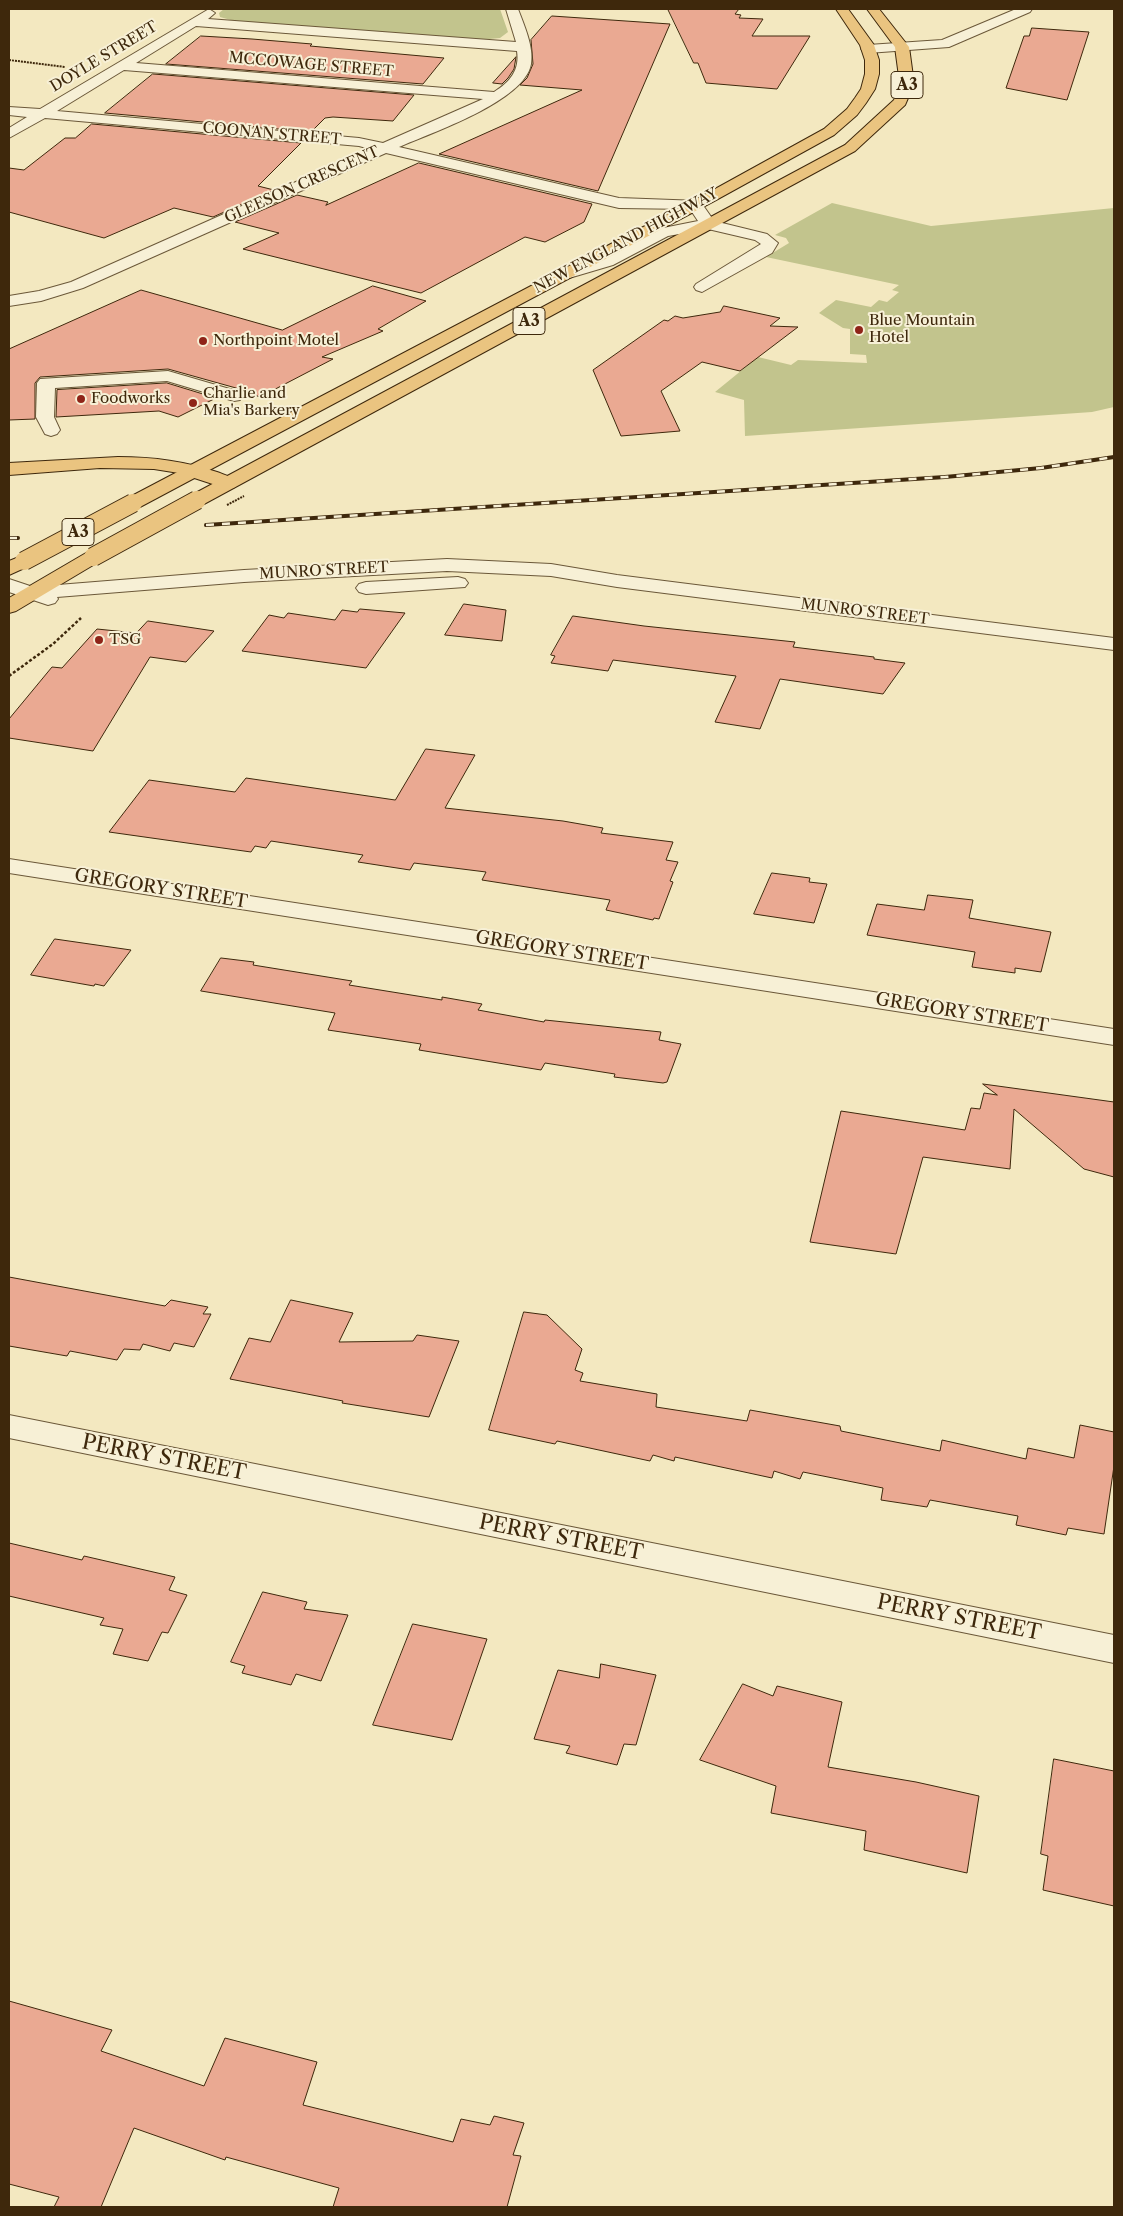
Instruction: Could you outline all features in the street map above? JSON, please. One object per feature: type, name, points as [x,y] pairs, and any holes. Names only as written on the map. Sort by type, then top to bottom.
[{"type":"main road","name":"NEW ENGLAND HIGHWAY","points":[[16,565],[817,140],[852,112],[868,89],[872,74],[872,60],[868,49],[842,9]]},
{"type":"main road","name":"NEW ENGLAND HIGHWAY","points":[[202,497],[850,148],[900,102],[907,84],[902,47],[873,9]]},
{"type":"main road","points":[[695,204],[714,210],[730,210],[741,206]]},
{"type":"main road","points":[[9,469],[153,463],[194,470],[228,483]]},
{"type":"main road","points":[[9,482],[90,478],[171,483],[202,497]]},
{"type":"main road","name":"A3","points":[[9,607],[93,557],[202,497]]},
{"type":"street","name":"DOYLE STREET","points":[[9,134],[216,9]]},
{"type":"street","name":"GLEESON CRESCENT","points":[[9,301],[54,293],[77,285],[471,111],[498,96],[510,88],[524,71],[526,60],[512,9]]},
{"type":"street","points":[[868,49],[944,44],[1026,9]]},
{"type":"street","points":[[194,22],[523,47]]},
{"type":"street","name":"MCCOWAGE STREET","points":[[122,66],[498,96]]},
{"type":"street","name":"COONAN STREET","points":[[9,112],[318,137],[387,147],[619,203],[656,205],[695,204]]},
{"type":"street","name":"COONAN STREET","points":[[619,203],[638,213],[645,220],[649,229]]},
{"type":"street","points":[[695,204],[708,224]]},
{"type":"street","points":[[559,276],[607,262],[664,232],[708,224],[761,237],[770,243],[766,250],[702,286]]},
{"type":"street","points":[[51,430],[45,417],[46,382],[168,376],[234,396]]},
{"type":"street","name":"MUNRO STREET","points":[[9,585],[64,602],[97,602],[508,580],[616,581],[1114,644]]},
{"type":"street","name":"GREGORY STREET","points":[[9,866],[1114,1037]]},
{"type":"street","name":"PERRY STREET","points":[[9,1426],[1114,1649]]},
{"type":"path","points":[[9,60],[68,67]]},
{"type":"green space","points":[[224,9],[500,9],[508,32],[500,38],[480,40],[238,22],[220,17],[219,13]]},
{"type":"green space","name":"Blue Mountain Hotel","points":[[832,203],[931,226],[1114,208],[1114,407],[1092,412],[745,436],[744,400],[715,392],[758,357],[791,365],[798,360],[867,363],[866,355],[850,354],[850,329],[843,328],[819,313],[836,300],[871,307],[879,300],[887,302],[899,292],[892,290],[899,285],[766,257],[789,243],[786,238],[775,235]]},
{"type":"building","points":[[668,9],[739,9],[735,14],[741,15],[739,18],[763,19],[752,36],[810,36],[777,89],[706,83],[698,63],[694,63]]},
{"type":"building","points":[[552,16],[670,24],[598,191],[439,154],[582,90],[520,85],[527,78],[533,64],[531,40]]},
{"type":"building","points":[[1032,28],[1089,32],[1067,100],[1006,88],[1024,36],[1029,36]]},
{"type":"building","points":[[201,36],[312,44],[310,46],[444,58],[423,84],[166,64]]},
{"type":"building","points":[[516,57],[514,69],[508,78],[502,84],[493,83]]},
{"type":"building","points":[[153,74],[414,95],[393,121],[325,118],[311,132],[105,113]]},
{"type":"building","points":[[92,124],[301,143],[258,186],[274,190],[213,217],[174,208],[104,238],[9,212],[9,168],[24,170],[65,138],[75,138]]},
{"type":"building","points":[[419,163],[592,204],[584,222],[545,242],[525,237],[421,293],[243,249],[279,233],[235,222],[297,195],[328,202],[326,205]]},
{"type":"building","points":[[373,286],[426,301],[378,329],[383,331],[322,357],[333,359],[260,397],[236,388],[168,369],[40,377],[35,383],[35,419],[9,420],[9,349],[141,290],[282,330]]},
{"type":"building","points":[[724,306],[780,318],[770,326],[798,327],[740,371],[702,362],[661,391],[680,431],[621,436],[593,370],[664,320],[668,321],[675,316],[683,318],[720,312]]},
{"type":"building","points":[[167,383],[216,398],[178,417],[159,411],[56,417],[57,390]]},
{"type":"building","points":[[464,604],[506,610],[502,641],[445,635]]},
{"type":"building","points":[[360,609],[405,613],[366,668],[242,651],[269,615],[284,618],[288,613],[335,620],[342,610],[357,612]]},
{"type":"building","points":[[573,616],[644,626],[795,642],[793,647],[874,657],[874,659],[905,663],[883,694],[780,679],[760,729],[715,722],[736,676],[613,660],[608,671],[551,663],[555,656],[551,655]]},
{"type":"building","points":[[148,621],[214,631],[186,662],[150,657],[93,751],[9,738],[9,719],[52,667],[62,668],[97,629],[136,633]]},
{"type":"building","points":[[426,749],[475,755],[445,808],[563,821],[603,828],[601,833],[673,842],[666,860],[678,862],[670,881],[673,882],[659,919],[654,918],[653,920],[606,910],[610,900],[482,880],[486,872],[414,863],[410,870],[358,862],[363,855],[271,841],[266,848],[255,846],[251,852],[109,832],[149,780],[235,792],[246,778],[395,800]]},
{"type":"building","points":[[772,873],[810,878],[809,882],[827,884],[814,923],[754,914]]},
{"type":"building","points":[[928,895],[973,900],[969,918],[1051,932],[1041,972],[1015,968],[1015,973],[972,967],[975,952],[867,935],[877,904],[924,910]]},
{"type":"building","points":[[55,939],[131,950],[104,986],[31,975]]},
{"type":"building","points":[[221,958],[254,962],[253,965],[352,981],[349,985],[442,1000],[442,997],[482,1004],[478,1010],[544,1022],[545,1020],[661,1032],[659,1040],[681,1044],[667,1082],[663,1083],[614,1077],[615,1074],[545,1063],[541,1070],[419,1050],[421,1044],[328,1030],[335,1013],[201,991]]},
{"type":"building","points":[[983,1084],[1114,1102],[1114,1177],[1084,1169],[1014,1109],[1010,1169],[923,1157],[896,1254],[810,1242],[841,1111],[965,1130],[971,1108],[980,1109],[984,1093],[997,1095]]},
{"type":"building","points":[[9,1277],[165,1306],[171,1300],[208,1307],[203,1314],[211,1314],[194,1347],[174,1343],[170,1351],[143,1344],[140,1350],[124,1349],[117,1360],[70,1351],[67,1356],[9,1346]]},
{"type":"building","points":[[291,1300],[353,1313],[339,1342],[413,1341],[417,1335],[459,1341],[429,1417],[342,1403],[343,1401],[230,1379],[249,1338],[270,1342]]},
{"type":"building","points":[[524,1312],[547,1315],[582,1349],[575,1370],[583,1373],[580,1381],[657,1394],[656,1407],[747,1421],[750,1410],[840,1426],[841,1431],[940,1451],[942,1440],[1026,1459],[1028,1448],[1074,1458],[1080,1425],[1114,1432],[1114,1466],[1104,1534],[1068,1528],[1066,1535],[1016,1525],[1018,1516],[930,1500],[927,1507],[881,1500],[883,1488],[803,1472],[800,1479],[774,1471],[772,1478],[675,1457],[674,1461],[653,1455],[650,1461],[557,1441],[555,1444],[489,1430]]},
{"type":"building","points":[[9,1543],[82,1560],[84,1556],[175,1577],[169,1590],[187,1595],[168,1633],[162,1632],[148,1661],[113,1654],[123,1629],[100,1625],[104,1618],[9,1596]]},
{"type":"building","points":[[263,1592],[307,1602],[304,1609],[348,1615],[321,1681],[296,1674],[291,1685],[242,1673],[245,1666],[231,1662]]},
{"type":"building","points":[[413,1624],[487,1639],[452,1740],[373,1725]]},
{"type":"building","points":[[601,1664],[656,1675],[636,1745],[624,1744],[617,1765],[566,1753],[570,1746],[534,1739],[558,1670],[599,1678]]},
{"type":"building","points":[[743,1684],[773,1696],[777,1686],[842,1702],[828,1767],[916,1782],[979,1796],[967,1873],[864,1850],[866,1831],[771,1813],[776,1786],[700,1760]]},
{"type":"building","points":[[1054,1759],[1114,1771],[1114,1906],[1043,1890],[1048,1856],[1041,1854]]},
{"type":"building","points":[[9,2001],[112,2030],[101,2051],[204,2086],[225,2038],[317,2062],[303,2105],[453,2142],[461,2119],[490,2125],[494,2116],[524,2123],[513,2155],[521,2156],[507,2207],[333,2207],[339,2188],[226,2157],[225,2160],[134,2128],[101,2207],[54,2207],[59,2197],[9,2184]]},
{"type":"railway","points":[[206,525],[945,477],[1041,468],[1114,457]]},
{"type":"railway","points":[[9,538],[18,538]]},
{"type":"place","name":"Blue Mountain Hotel","points":[[859,330]]},
{"type":"place","name":"Northpoint Motel","points":[[203,341]]},
{"type":"place","name":"Foodworks","points":[[81,399]]},
{"type":"place","name":"Charlie and Mia's Barkery","points":[[193,403]]},
{"type":"place","name":"TSG","points":[[99,640]]}]
